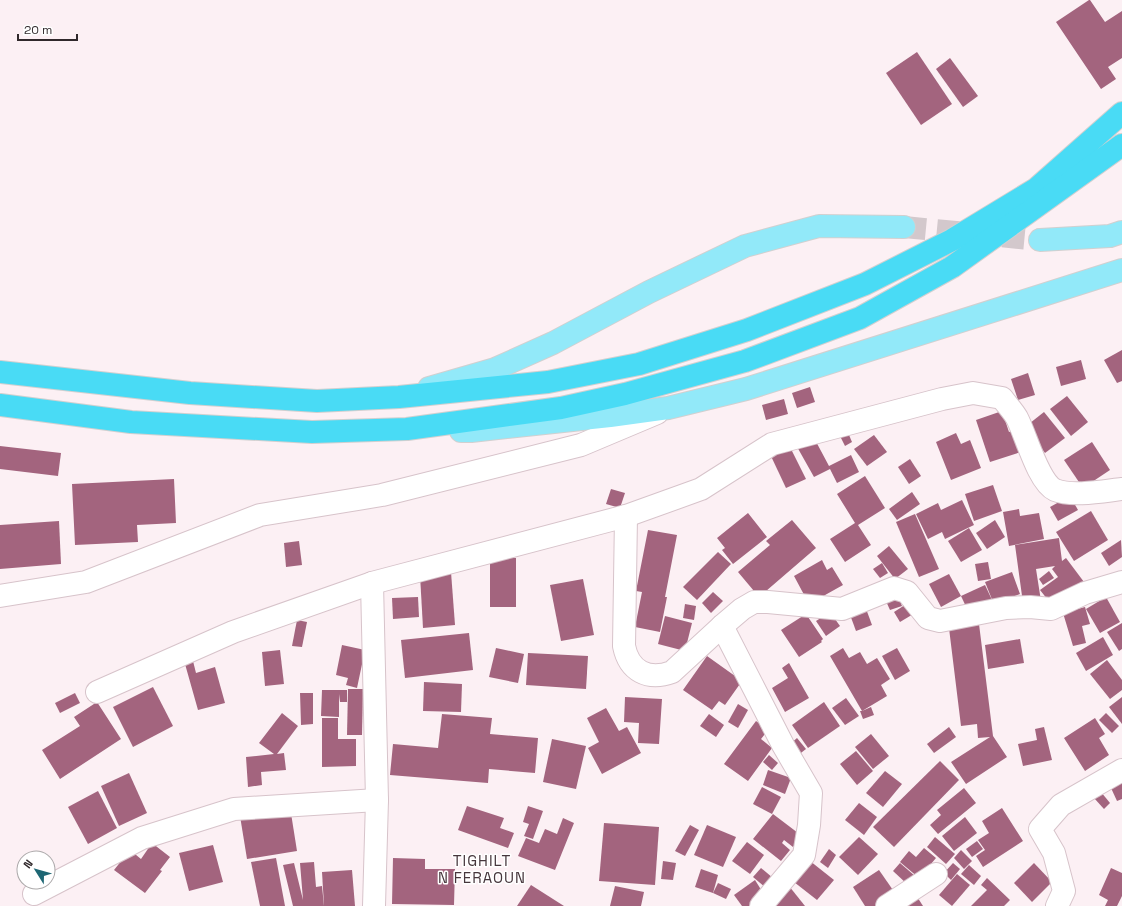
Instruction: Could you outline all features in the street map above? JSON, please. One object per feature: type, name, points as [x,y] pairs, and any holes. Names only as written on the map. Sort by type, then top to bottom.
[{"type":"highway","points":[[0,372],[190,394],[317,401],[399,397],[548,382],[640,364],[746,330],[865,284],[952,240],[1036,190],[1122,113]]},
{"type":"highway","points":[[0,405],[139,422],[312,432],[408,429],[561,408],[624,394],[745,361],[860,318],[952,267],[1122,145]]},
{"type":"main road","points":[[399,397],[495,369],[552,343],[650,292],[745,246],[819,226],[904,227]]},
{"type":"main road","points":[[1040,240],[1110,236],[1122,232]]},
{"type":"main road","points":[[408,429],[471,431],[610,416],[668,408],[746,389],[1122,270]]},
{"type":"street","points":[[97,692],[233,632],[372,583],[626,516],[701,489],[772,444],[942,399],[973,393],[1002,398],[1016,418],[1044,481],[1059,492],[1087,494],[1122,489]]},
{"type":"street","points":[[0,596],[86,582],[260,515],[382,495],[581,445],[668,408]]},
{"type":"street","points":[[626,516],[624,646],[630,663],[637,670],[654,676],[672,672],[722,626],[742,609],[754,602],[842,609],[894,588],[908,592],[928,618],[940,621],[1006,608],[1030,607],[1051,609],[1085,593],[1122,582]]},
{"type":"street","points":[[372,583],[377,800],[374,906]]},
{"type":"street","points":[[722,626],[783,745],[811,793],[809,825],[804,855],[762,906]]},
{"type":"street","points":[[1057,906],[1064,891],[1054,853],[1040,829],[1061,805],[1122,770]]},
{"type":"street","points":[[34,894],[142,838],[234,809],[377,800]]},
{"type":"street","points":[[887,906],[936,874]]},
{"type":"building","points":[[1089,0],[1105,22],[1122,11],[1122,58],[1108,67],[1116,79],[1101,89],[1056,22]]},
{"type":"building","points":[[917,52],[952,104],[921,125],[886,73]]},
{"type":"building","points":[[950,58],[978,96],[963,107],[936,69]]},
{"type":"building","points":[[1122,350],[1122,381],[1117,383],[1104,360]]},
{"type":"building","points":[[1081,360],[1086,379],[1061,386],[1056,367]]},
{"type":"building","points":[[1028,373],[1035,395],[1018,400],[1011,379]]},
{"type":"building","points":[[810,387],[815,402],[797,408],[792,393]]},
{"type":"building","points":[[1067,396],[1088,422],[1071,436],[1050,409]]},
{"type":"building","points":[[784,399],[788,414],[766,420],[762,405]]},
{"type":"building","points":[[1002,411],[1009,432],[1017,429],[1024,451],[990,462],[976,420]]},
{"type":"building","points":[[1044,412],[1065,438],[1045,453],[1025,427]]},
{"type":"building","points":[[846,428],[852,442],[845,446],[838,432]]},
{"type":"building","points":[[956,433],[961,444],[970,440],[981,468],[951,480],[936,442]]},
{"type":"building","points":[[874,435],[887,452],[867,466],[854,449]]},
{"type":"building","points":[[813,436],[829,466],[851,455],[859,472],[837,483],[830,469],[814,477],[796,445]]},
{"type":"building","points":[[1092,442],[1110,470],[1083,488],[1064,460]]},
{"type":"building","points":[[789,445],[806,479],[786,488],[770,454]]},
{"type":"building","points":[[0,446],[61,453],[58,476],[0,469]]},
{"type":"building","points":[[910,459],[921,476],[909,484],[898,467]]},
{"type":"building","points":[[865,476],[885,508],[858,525],[871,545],[845,562],[830,539],[855,523],[837,494]]},
{"type":"building","points":[[174,479],[176,523],[137,525],[138,542],[75,545],[72,484]]},
{"type":"building","points":[[993,485],[1002,511],[974,521],[965,494]]},
{"type":"building","points":[[611,489],[625,493],[620,508],[606,504]]},
{"type":"building","points":[[912,492],[920,504],[897,520],[889,509]]},
{"type":"building","points":[[1070,496],[1078,510],[1058,521],[1050,507]]},
{"type":"building","points":[[962,500],[974,525],[945,539],[942,532],[928,539],[916,514],[938,503],[941,510]]},
{"type":"building","points":[[1019,509],[1020,516],[1039,513],[1044,539],[1009,546],[1003,512]]},
{"type":"building","points":[[1091,511],[1108,540],[1074,561],[1056,532]]},
{"type":"building","points":[[748,513],[767,537],[733,564],[722,550],[725,548],[717,538]]},
{"type":"building","points":[[915,514],[939,569],[919,577],[896,522]]},
{"type":"building","points":[[792,520],[816,548],[759,597],[738,572],[770,545],[766,541]]},
{"type":"building","points":[[995,520],[1005,537],[987,549],[976,533]]},
{"type":"building","points":[[59,521],[61,564],[0,569],[0,525]]},
{"type":"building","points":[[969,528],[982,550],[961,562],[948,541]]},
{"type":"building","points":[[648,530],[677,535],[660,632],[635,627],[642,592],[636,591]]},
{"type":"building","points":[[1059,538],[1062,561],[1066,558],[1084,582],[1052,605],[1040,590],[1058,577],[1052,569],[1055,566],[1036,569],[1041,601],[1023,603],[1015,545]]},
{"type":"building","points":[[1121,540],[1122,557],[1109,566],[1101,553]]},
{"type":"building","points":[[299,541],[302,565],[286,567],[284,543]]},
{"type":"building","points":[[889,546],[908,569],[895,579],[877,556]]},
{"type":"building","points":[[718,552],[731,564],[697,600],[683,587]]},
{"type":"building","points":[[490,557],[516,558],[516,607],[490,607]]},
{"type":"building","points":[[822,560],[827,570],[832,567],[843,585],[809,604],[794,576]]},
{"type":"building","points":[[988,562],[991,579],[978,581],[975,564]]},
{"type":"building","points":[[882,563],[888,573],[880,578],[873,569]]},
{"type":"building","points":[[1049,571],[1054,578],[1043,585],[1039,579]]},
{"type":"building","points":[[451,572],[455,625],[423,628],[420,575]]},
{"type":"building","points":[[1012,572],[1020,594],[1007,599],[995,607],[985,582]]},
{"type":"building","points":[[949,574],[961,596],[941,607],[929,584]]},
{"type":"building","points":[[583,579],[594,635],[561,641],[550,585]]},
{"type":"building","points":[[985,585],[993,602],[969,613],[961,596]]},
{"type":"building","points":[[713,592],[723,601],[711,613],[702,603]]},
{"type":"building","points":[[898,595],[902,606],[890,610],[885,599]]},
{"type":"building","points":[[418,597],[419,617],[393,619],[392,598]]},
{"type":"building","points":[[1106,597],[1120,622],[1100,633],[1086,609]]},
{"type":"building","points":[[908,603],[915,613],[900,622],[894,612]]},
{"type":"building","points":[[685,604],[696,606],[694,620],[683,618]]},
{"type":"building","points":[[865,606],[872,625],[856,631],[849,612]]},
{"type":"building","points":[[1085,607],[1090,624],[1082,626],[1086,643],[1073,646],[1063,613]]},
{"type":"building","points":[[830,612],[840,626],[826,636],[816,621]]},
{"type":"building","points":[[806,614],[823,639],[821,641],[822,642],[799,657],[781,630]]},
{"type":"building","points":[[665,616],[692,623],[685,651],[658,644]]},
{"type":"building","points":[[978,616],[993,736],[1007,757],[966,784],[951,762],[990,737],[978,738],[977,724],[961,726],[948,620]]},
{"type":"building","points":[[297,620],[307,622],[302,647],[292,646]]},
{"type":"building","points":[[1122,623],[1122,649],[1119,651],[1107,632]]},
{"type":"building","points":[[469,633],[473,670],[405,678],[401,640]]},
{"type":"building","points":[[1103,637],[1113,655],[1086,671],[1076,653]]},
{"type":"building","points":[[1020,639],[1024,663],[988,669],[985,645]]},
{"type":"building","points":[[342,645],[365,650],[357,688],[346,685],[348,678],[336,675]]},
{"type":"building","points":[[496,648],[524,654],[518,683],[489,677]]},
{"type":"building","points":[[843,648],[849,658],[860,652],[867,664],[877,658],[890,679],[881,685],[887,696],[862,711],[830,656]]},
{"type":"building","points":[[897,648],[910,671],[895,680],[882,656]]},
{"type":"building","points":[[280,650],[284,684],[265,686],[262,652]]},
{"type":"building","points":[[528,653],[588,656],[586,689],[526,685]]},
{"type":"building","points":[[707,656],[742,681],[725,705],[719,701],[712,710],[683,690]]},
{"type":"building","points":[[1107,660],[1122,680],[1122,690],[1110,699],[1090,674]]},
{"type":"building","points":[[193,661],[196,673],[215,667],[225,703],[198,710],[185,664]]},
{"type":"building","points":[[789,663],[809,698],[785,712],[772,688],[788,678],[782,668]]},
{"type":"building","points":[[424,682],[462,684],[461,712],[423,711]]},
{"type":"building","points":[[153,687],[173,726],[133,747],[113,707]]},
{"type":"building","points":[[348,689],[363,689],[362,735],[347,735]]},
{"type":"building","points":[[322,690],[347,690],[347,702],[340,702],[339,694],[339,717],[321,716]]},
{"type":"building","points":[[75,693],[80,703],[60,713],[55,703]]},
{"type":"building","points":[[300,693],[313,693],[313,724],[301,725]]},
{"type":"building","points":[[625,697],[662,699],[659,744],[638,743],[639,723],[624,722]]},
{"type":"building","points":[[1122,697],[1122,724],[1109,707]]},
{"type":"building","points":[[846,698],[859,716],[845,725],[832,708]]},
{"type":"building","points":[[97,702],[121,739],[60,779],[42,750],[80,726],[74,717]]},
{"type":"building","points":[[824,702],[840,726],[808,748],[792,725]]},
{"type":"building","points":[[738,704],[748,710],[738,728],[728,722]]},
{"type":"building","points":[[871,707],[874,715],[863,719],[860,711]]},
{"type":"building","points":[[606,708],[619,731],[627,727],[641,753],[602,774],[588,748],[599,742],[587,718]]},
{"type":"building","points":[[282,713],[298,726],[277,754],[284,753],[286,770],[261,772],[262,785],[248,787],[246,757],[274,754],[259,743]]},
{"type":"building","points":[[1106,713],[1119,726],[1112,733],[1099,720]]},
{"type":"building","points":[[442,714],[492,718],[490,734],[538,738],[535,773],[489,769],[488,783],[390,775],[393,744],[438,748]]},
{"type":"building","points":[[709,714],[724,725],[716,737],[700,726]]},
{"type":"building","points":[[322,718],[338,718],[338,739],[356,739],[356,766],[322,767]]},
{"type":"building","points":[[1095,718],[1105,734],[1099,738],[1109,755],[1085,771],[1064,738]]},
{"type":"building","points":[[756,721],[768,730],[761,739],[772,748],[748,781],[724,764]]},
{"type":"building","points":[[949,727],[956,737],[934,753],[927,744]]},
{"type":"building","points":[[1044,727],[1052,760],[1023,766],[1018,744],[1037,740],[1035,729]]},
{"type":"building","points":[[871,734],[889,756],[873,769],[855,747]]},
{"type":"building","points":[[797,738],[806,749],[797,756],[789,745]]},
{"type":"building","points":[[552,739],[586,746],[576,789],[543,782]]},
{"type":"building","points":[[856,751],[873,771],[857,785],[840,764]]},
{"type":"building","points":[[769,755],[778,763],[772,770],[763,762]]},
{"type":"building","points":[[940,761],[959,780],[894,847],[873,827]]},
{"type":"building","points":[[768,770],[791,778],[785,794],[763,785]]},
{"type":"building","points":[[885,771],[902,784],[883,807],[866,793]]},
{"type":"building","points":[[129,773],[147,813],[119,826],[101,786]]},
{"type":"building","points":[[1122,782],[1122,799],[1117,801],[1111,788]]},
{"type":"building","points":[[762,787],[781,797],[772,814],[753,804]]},
{"type":"building","points":[[964,788],[976,803],[938,834],[930,825],[941,815],[937,810]]},
{"type":"building","points":[[98,791],[117,828],[88,844],[68,807]]},
{"type":"building","points":[[1101,792],[1110,803],[1104,809],[1094,798]]},
{"type":"building","points":[[859,803],[877,817],[864,835],[845,820]]},
{"type":"building","points":[[467,806],[504,818],[500,828],[514,833],[508,848],[458,830]]},
{"type":"building","points":[[528,806],[543,811],[533,839],[524,836],[529,824],[523,822]]},
{"type":"building","points":[[290,807],[297,851],[247,859],[240,816]]},
{"type":"building","points":[[1002,808],[1023,841],[983,867],[976,856],[985,850],[978,840],[989,833],[982,821]]},
{"type":"building","points":[[773,814],[802,836],[793,847],[784,840],[782,843],[790,850],[781,861],[753,839]]},
{"type":"building","points":[[965,817],[977,833],[954,851],[942,836]]},
{"type":"building","points":[[563,818],[574,823],[555,870],[518,856],[526,838],[539,843],[545,829],[557,834]]},
{"type":"building","points":[[604,823],[659,827],[655,885],[599,881]]},
{"type":"building","points":[[690,825],[699,830],[685,856],[675,851]]},
{"type":"building","points":[[707,825],[736,837],[723,867],[694,855]]},
{"type":"building","points":[[859,837],[878,854],[858,875],[839,857]]},
{"type":"building","points":[[935,837],[955,854],[946,864],[927,847]]},
{"type":"building","points":[[977,841],[983,849],[972,857],[966,849]]},
{"type":"building","points":[[747,842],[764,855],[750,874],[732,861]]},
{"type":"building","points":[[152,843],[170,857],[160,870],[162,871],[145,893],[114,870],[130,850],[141,859]]},
{"type":"building","points":[[213,845],[223,882],[189,891],[179,853]]},
{"type":"building","points":[[924,848],[936,858],[919,878],[900,862],[909,851],[916,857]]},
{"type":"building","points":[[829,849],[836,855],[828,868],[820,862]]},
{"type":"building","points":[[961,850],[972,861],[964,869],[954,858]]},
{"type":"building","points":[[276,858],[285,906],[260,906],[251,862]]},
{"type":"building","points":[[393,858],[425,859],[425,869],[455,869],[454,905],[392,904]]},
{"type":"building","points":[[663,861],[676,863],[673,880],[661,879]]},
{"type":"building","points":[[810,861],[834,880],[817,900],[794,882]]},
{"type":"building","points":[[314,862],[316,887],[322,886],[324,906],[293,906],[283,865],[294,863],[303,900],[300,863]]},
{"type":"building","points":[[900,863],[915,876],[907,884],[893,871]]},
{"type":"building","points":[[953,863],[960,869],[951,880],[944,873]]},
{"type":"building","points":[[1034,863],[1052,882],[1032,902],[1014,883]]},
{"type":"building","points":[[969,865],[981,876],[974,885],[961,874]]},
{"type":"building","points":[[761,868],[773,878],[766,888],[753,877]]},
{"type":"building","points":[[1111,868],[1122,873],[1122,896],[1117,906],[1105,906],[1108,900],[1099,895]]},
{"type":"building","points":[[701,869],[718,875],[713,893],[695,887]]},
{"type":"building","points":[[352,870],[355,906],[324,906],[322,872]]},
{"type":"building","points":[[879,870],[895,893],[876,906],[865,906],[853,887]]},
{"type":"building","points":[[957,874],[970,885],[952,906],[939,895]]},
{"type":"building","points":[[987,878],[1010,900],[1004,906],[971,906],[987,890],[981,885]]},
{"type":"building","points":[[755,880],[765,896],[750,906],[742,906],[734,895]]},
{"type":"building","points":[[718,883],[731,889],[726,899],[713,893]]},
{"type":"building","points":[[531,885],[564,906],[517,906]]},
{"type":"building","points":[[615,886],[644,892],[641,906],[610,906]]},
{"type":"building","points":[[789,886],[805,906],[774,906]]},
{"type":"building","points":[[914,892],[923,906],[890,906]]},
{"type":"tunnel","points":[[904,227],[1040,240]]},
{"type":"district","name":"TIGHILT N FERAOUN","points":[[482,870]]}]
